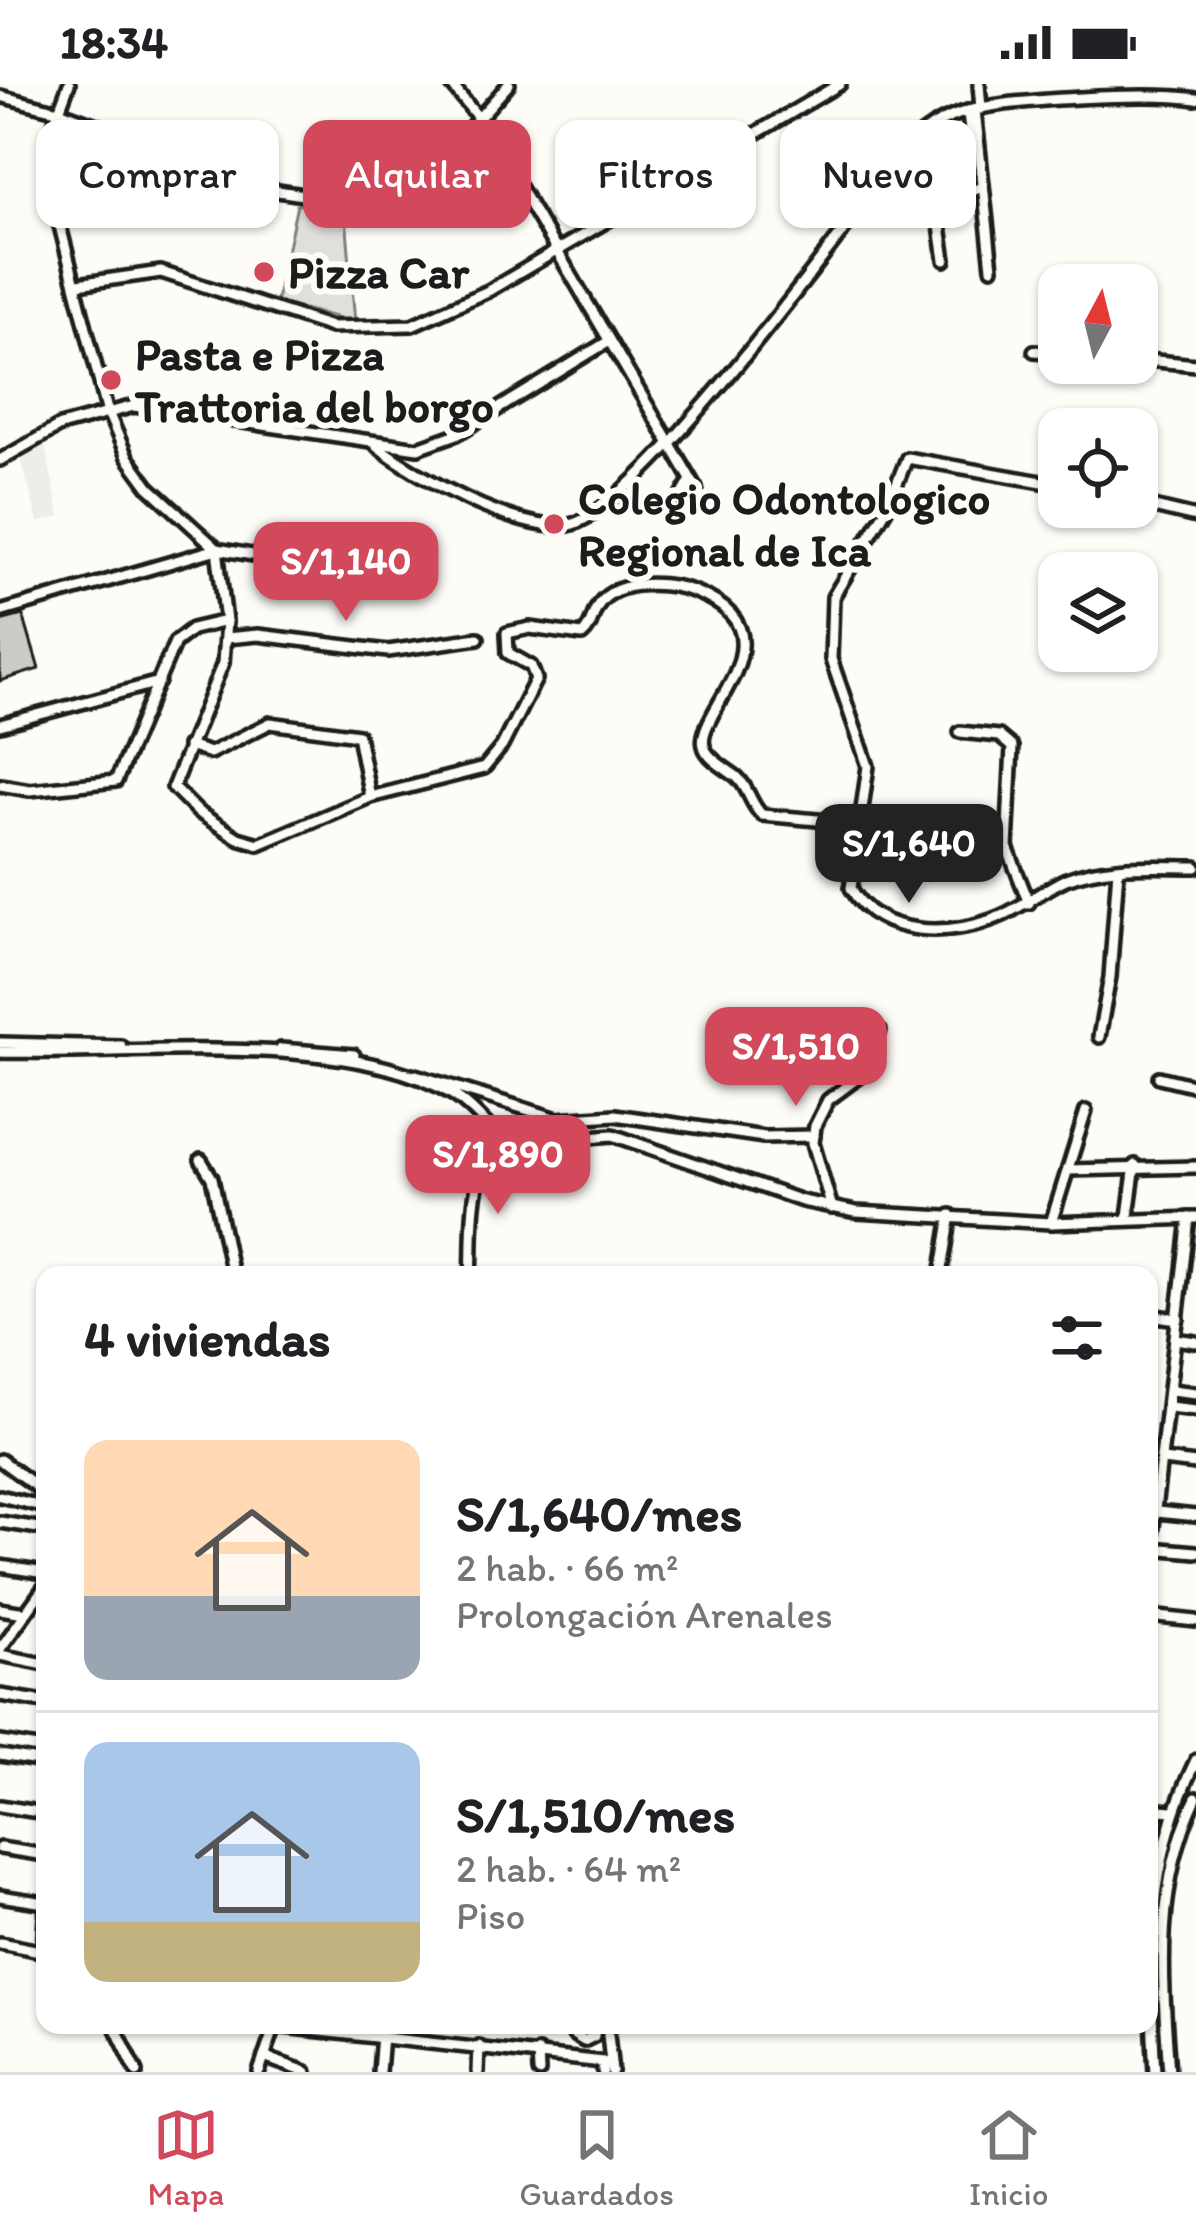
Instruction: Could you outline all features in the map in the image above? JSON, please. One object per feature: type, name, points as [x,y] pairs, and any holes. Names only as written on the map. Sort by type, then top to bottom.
[{"type":"street","points":[[69,84],[48,140],[47,175],[107,410],[132,467],[217,549],[226,621],[223,663],[175,777],[177,796],[249,842],[274,839],[370,797],[490,764],[536,680],[531,666],[508,653],[507,633],[530,628],[582,635],[608,596],[668,584],[710,598],[730,611],[737,626],[738,668],[704,736],[708,753],[741,780],[755,808],[771,819],[862,824]]},
{"type":"street","points":[[451,84],[479,120]]},
{"type":"street","points":[[481,120],[509,84]]},
{"type":"street","points":[[78,284],[161,272],[331,327],[395,328],[455,308],[840,84]]},
{"type":"street","points":[[979,84],[974,110],[992,268]]},
{"type":"street","points":[[0,96],[59,111],[271,190],[303,197]]},
{"type":"street","points":[[377,446],[455,491],[518,518],[557,526],[590,515],[670,446],[904,152],[929,129],[974,110],[1140,97],[1196,99]]},
{"type":"street","points":[[946,260],[940,226],[963,193],[980,188]]},
{"type":"street","points":[[531,207],[692,480]]},
{"type":"street","points":[[0,460],[50,430],[107,410],[145,406],[403,449],[442,440],[609,340]]},
{"type":"street","points":[[1034,351],[1038,351]]},
{"type":"street","points":[[1158,360],[1196,365]]},
{"type":"street","points":[[1038,482],[904,460],[888,506],[840,580],[830,635],[833,669],[868,766],[850,888],[880,921],[905,928],[952,927],[997,918],[1065,880],[1118,869],[1196,867]]},
{"type":"street","points":[[1158,508],[1196,517]]},
{"type":"street","points":[[0,611],[217,549],[418,583]]},
{"type":"street","points":[[0,785],[30,790],[116,781],[179,636],[226,621]]},
{"type":"street","points":[[226,638],[258,635],[388,651],[478,638]]},
{"type":"street","points":[[0,725],[159,682]]},
{"type":"street","points":[[188,746],[210,753],[275,723],[358,735],[370,797]]},
{"type":"street","points":[[960,732],[999,736],[1012,747],[1008,861],[1029,903]]},
{"type":"street","points":[[1100,1037],[1118,869]]},
{"type":"street","points":[[832,1208],[814,1136],[819,1112],[859,1077],[880,1031]]},
{"type":"street","points":[[0,1048],[340,1051],[558,1119],[615,1115],[764,1137],[814,1136]]},
{"type":"street","points":[[0,1048],[206,1051],[353,1060],[454,1095],[506,1144]]},
{"type":"street","points":[[1159,1077],[1196,1086]]},
{"type":"street","points":[[1051,1223],[1086,1111]]},
{"type":"street","points":[[471,1266],[478,1181],[493,1151],[506,1144],[590,1133],[626,1137],[832,1208],[1051,1223],[1128,1216],[1193,1218],[1158,1495]]},
{"type":"street","points":[[201,1160],[212,1178],[230,1266]]},
{"type":"street","points":[[1128,1216],[1135,1165]]},
{"type":"street","points":[[1068,1170],[1196,1167]]},
{"type":"street","points":[[942,1266],[951,1215]]},
{"type":"street","points":[[1183,1275],[1196,1276]]},
{"type":"street","points":[[1158,1316],[1178,1318]]},
{"type":"street","points":[[1175,1340],[1196,1342]]},
{"type":"street","points":[[1171,1390],[1196,1393]]},
{"type":"street","points":[[1169,1407],[1196,1410]]},
{"type":"street","points":[[0,1460],[36,1486]]},
{"type":"street","points":[[1162,1460],[1196,1464]]},
{"type":"street","points":[[0,1496],[36,1505]]},
{"type":"street","points":[[1158,1512],[1196,1516]]},
{"type":"street","points":[[0,1522],[36,1527]]},
{"type":"street","points":[[1158,1549],[1196,1552]]},
{"type":"street","points":[[0,1566],[36,1572]]},
{"type":"street","points":[[36,1599],[0,1652],[36,1662]]},
{"type":"street","points":[[0,1609],[26,1613]]},
{"type":"street","points":[[1158,1617],[1196,1622]]},
{"type":"street","points":[[0,1695],[36,1701]]},
{"type":"street","points":[[0,1742],[36,1748]]},
{"type":"street","points":[[0,1755],[36,1761]]},
{"type":"street","points":[[1158,1874],[1172,1811],[1196,1760]]},
{"type":"street","points":[[1169,2072],[1162,1910],[1178,1836],[1196,1798]]},
{"type":"street","points":[[0,1807],[36,1812]]},
{"type":"street","points":[[1158,1809],[1172,1811]]},
{"type":"street","points":[[0,1848],[36,1854]]},
{"type":"street","points":[[0,1896],[36,1902]]},
{"type":"street","points":[[0,1943],[36,1950]]},
{"type":"street","points":[[1158,2030],[1166,2029]]},
{"type":"street","points":[[118,2034],[137,2072]]},
{"type":"street","points":[[259,2072],[272,2034]]},
{"type":"street","points":[[370,2034],[603,2062],[607,2072]]},
{"type":"street","points":[[597,2034],[609,2048]]},
{"type":"street","points":[[607,2072],[608,2034]]},
{"type":"street","points":[[1152,2034],[1155,2072]]},
{"type":"street","points":[[379,2072],[382,2035]]},
{"type":"street","points":[[478,2072],[479,2046]]},
{"type":"street","points":[[538,2052],[539,2072]]},
{"type":"street","points":[[264,2057],[306,2072]]},
{"type":"shaded area","points":[[297,205],[303,205],[303,228],[347,228],[355,322],[276,302]]},
{"type":"shaded area","points":[[44,442],[60,517],[38,523],[21,458]]},
{"type":"building","points":[[23,615],[39,669],[0,681],[0,621]]},
{"type":"place","name":"Pizza Car","points":[[264,272]]},
{"type":"place","name":"Pasta e Pizza Trattoria del borgo","points":[[111,380]]},
{"type":"place","name":"Colegio Odontologico Regional de Ica","points":[[554,524]]}]
